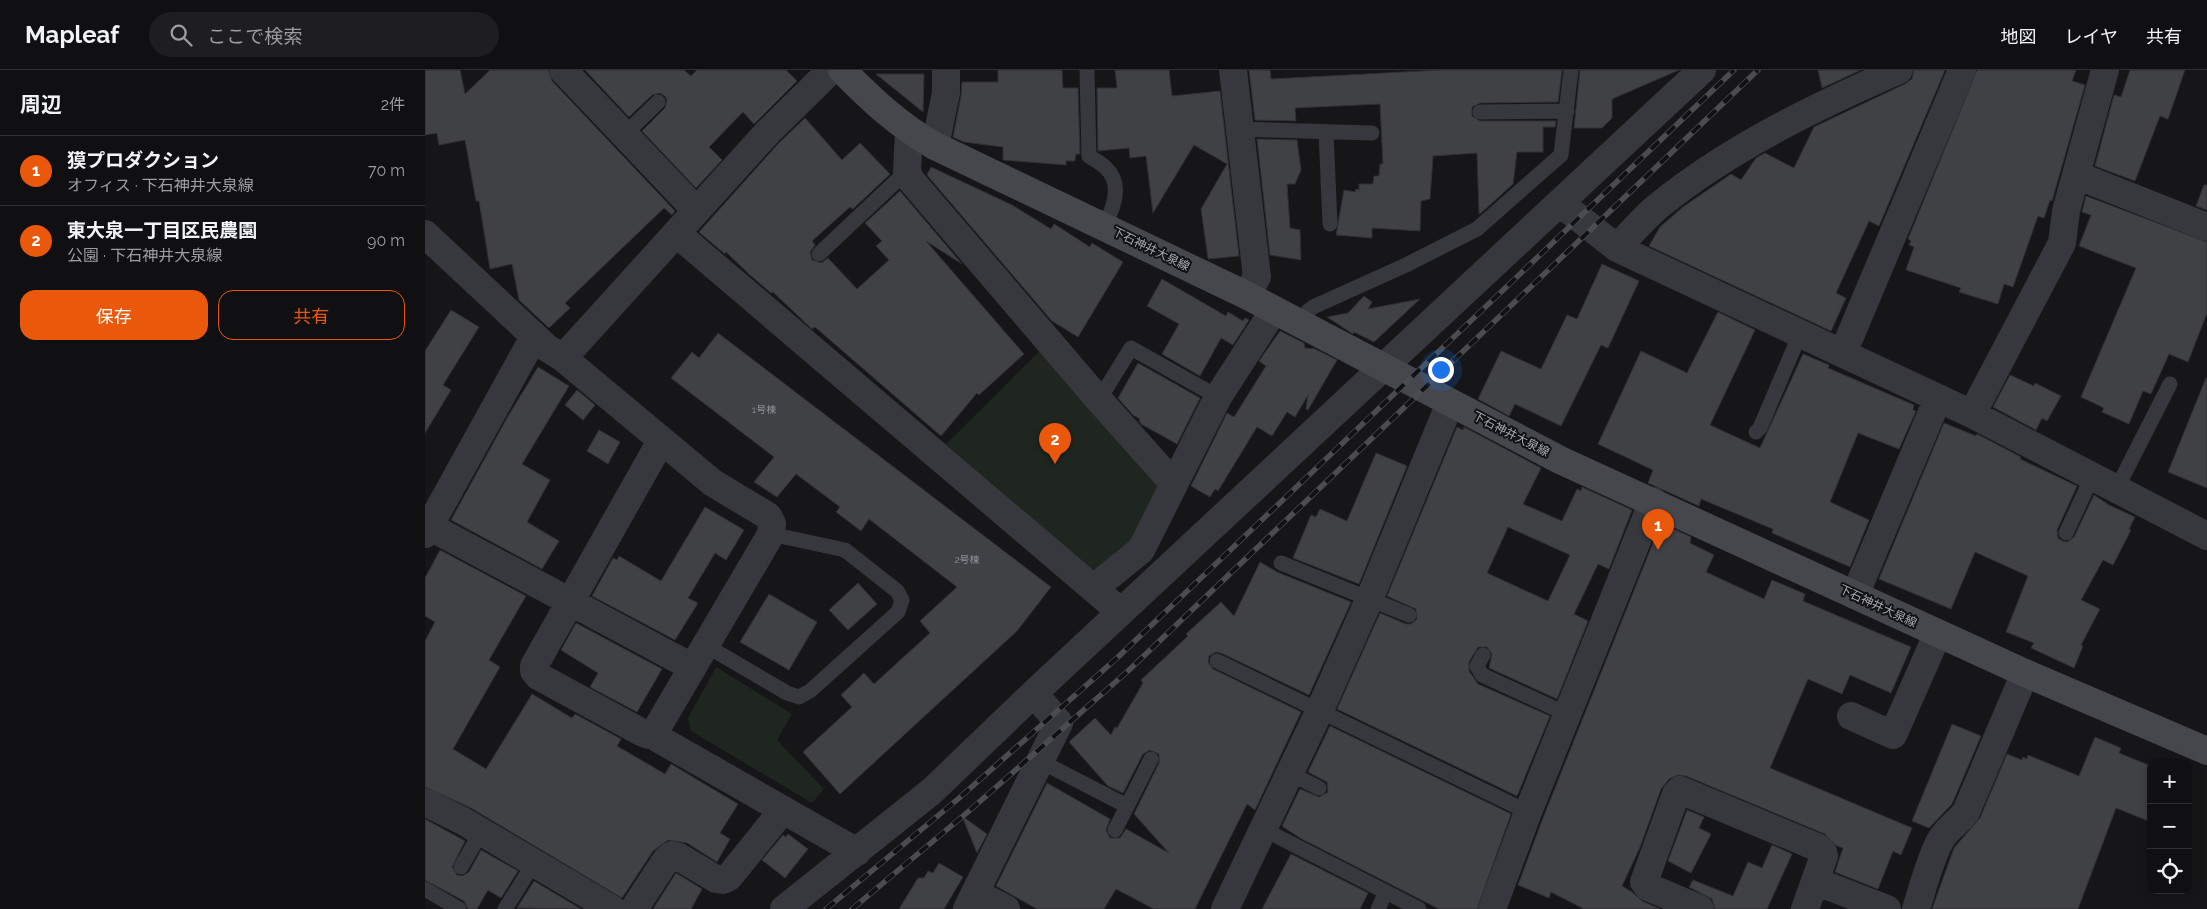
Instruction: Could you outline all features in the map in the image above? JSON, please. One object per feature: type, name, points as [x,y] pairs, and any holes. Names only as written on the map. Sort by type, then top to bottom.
[{"type":"main road","name":"下石神井大泉線","points":[[842,70],[880,108],[909,132],[1247,295],[1560,460],[2025,673],[2207,751]]},
{"type":"street","points":[[563,70],[696,210]]},
{"type":"street","points":[[563,358],[767,133],[831,70]]},
{"type":"street","points":[[935,146],[946,93],[946,70]]},
{"type":"street","points":[[1233,70],[1257,277],[1247,295]]},
{"type":"street","points":[[784,909],[932,791],[1034,693],[1702,70]]},
{"type":"street","points":[[1617,248],[1656,208],[1704,171],[1813,108],[1899,70]]},
{"type":"street","points":[[1843,354],[1962,70]]},
{"type":"street","points":[[1972,414],[2062,243],[2066,211],[2097,93],[2105,70]]},
{"type":"street","points":[[909,132],[907,171],[910,179],[1099,400],[1174,484]]},
{"type":"street","points":[[2076,175],[2207,226]]},
{"type":"street","points":[[1560,203],[1617,248],[1972,414],[2207,536]]},
{"type":"street","points":[[675,233],[1121,612]]},
{"type":"street","points":[[425,234],[535,337],[713,482],[768,516],[773,524],[771,534],[655,734]]},
{"type":"street","points":[[1095,588],[1141,550],[1218,397],[1274,310]]},
{"type":"street","points":[[535,337],[427,528],[570,603],[699,656]]},
{"type":"street","points":[[1855,595],[1938,398]]},
{"type":"street","points":[[1225,909],[1319,712],[1369,600],[1450,403]]},
{"type":"street","points":[[655,734],[648,735],[641,732],[538,676],[534,672],[535,666],[661,441]]},
{"type":"street","points":[[1492,909],[1528,812],[1653,501]]},
{"type":"street","points":[[1851,716],[1893,735],[1938,633]]},
{"type":"street","points":[[1916,909],[1940,841],[1949,827],[1957,823],[1966,812],[2025,673]]},
{"type":"street","points":[[1006,909],[971,901],[1059,723],[1034,693]]},
{"type":"street","points":[[655,734],[659,740],[857,852]]},
{"type":"street","points":[[1700,909],[1648,887],[1644,882],[1675,794],[1680,790],[1819,848],[1824,856],[1805,909]]},
{"type":"street","points":[[425,802],[481,832],[612,909]]},
{"type":"street","points":[[634,909],[666,860],[672,855],[679,857],[716,879],[723,880],[729,877],[783,810]]},
{"type":"street","points":[[1815,881],[1887,909]]},
{"type":"lane","points":[[1087,70],[1089,156],[1113,175],[1117,190],[1110,215],[1104,226]]},
{"type":"lane","points":[[1302,325],[1308,311],[1313,307],[1406,265],[1477,229],[1561,155],[1571,70]]},
{"type":"lane","points":[[625,134],[658,102]]},
{"type":"lane","points":[[1480,112],[1567,111]]},
{"type":"lane","points":[[1240,129],[1372,133]]},
{"type":"lane","points":[[1326,132],[1330,224]]},
{"type":"lane","points":[[819,254],[907,171]]},
{"type":"lane","points":[[1756,432],[1760,428],[1800,334]]},
{"type":"lane","points":[[1099,400],[1131,348],[1218,397]]},
{"type":"lane","points":[[2117,490],[2171,384]]},
{"type":"lane","points":[[2066,533],[2092,477]]},
{"type":"lane","points":[[699,656],[799,697],[810,690],[898,612],[902,600],[897,591],[845,550],[771,534]]},
{"type":"lane","points":[[1281,562],[1409,615]]},
{"type":"lane","points":[[1483,655],[1477,666],[1482,675],[1567,714]]},
{"type":"lane","points":[[1217,661],[1528,812]]},
{"type":"lane","points":[[1115,830],[1151,759]]},
{"type":"lane","points":[[1040,761],[1127,806]]},
{"type":"lane","points":[[1289,773],[1319,788]]},
{"type":"lane","points":[[1263,829],[1419,909]]},
{"type":"lane","points":[[461,867],[481,832]]},
{"type":"lane","points":[[505,909],[534,863]]},
{"type":"lane","points":[[425,890],[459,909]]},
{"type":"lane","points":[[1379,909],[1386,892]]},
{"type":"shaded area","points":[[1041,350],[1158,485],[1133,541],[1100,570],[1091,569],[946,444]]},
{"type":"shaded area","points":[[716,667],[792,714],[777,740],[824,789],[812,803],[691,731],[688,718]]},
{"type":"building","points":[[425,70],[460,70],[465,94],[490,70],[548,70],[552,81],[675,211],[672,215],[664,208],[565,303],[570,308],[549,328],[519,300],[512,264],[490,269],[479,201],[476,201],[465,140],[439,145],[437,133],[425,135]]},
{"type":"building","points":[[585,70],[684,70],[691,76],[697,70],[786,70],[797,81],[754,124],[743,112],[709,147],[722,160],[696,188],[642,131],[665,108],[667,100],[665,96],[660,93],[652,95],[629,117]]},
{"type":"building","points":[[998,70],[1062,70],[1063,88],[1078,88],[1080,154],[1076,154],[1075,161],[1066,161],[1066,165],[1003,160],[1003,147],[964,142],[953,137],[962,82],[998,82]]},
{"type":"building","points":[[1115,70],[1169,70],[1172,96],[1220,91],[1239,256],[1208,259],[1201,209],[1227,164],[1194,145],[1153,213],[1146,156],[1130,158],[1129,148],[1098,151],[1097,88],[1117,88]]},
{"type":"building","points":[[1249,70],[1270,70],[1271,79],[1441,70],[1562,70],[1558,102],[1480,103],[1472,107],[1472,116],[1480,121],[1556,121],[1555,127],[1543,127],[1543,152],[1517,152],[1513,184],[1481,213],[1479,214],[1477,153],[1433,156],[1430,199],[1421,201],[1420,231],[1372,228],[1372,238],[1336,235],[1344,190],[1355,192],[1356,189],[1359,190],[1359,184],[1373,184],[1374,176],[1379,176],[1380,164],[1383,164],[1380,104],[1295,108],[1296,121],[1255,120]]},
{"type":"building","points":[[1580,70],[1679,70],[1612,99],[1612,118],[1602,128],[1574,128]]},
{"type":"building","points":[[1818,70],[1861,70],[1822,88]]},
{"type":"building","points":[[1914,70],[1945,70],[1879,226],[1869,221],[1836,293],[1846,298],[1831,331],[1649,246],[1660,227],[1683,207],[1731,174],[1741,180],[1756,158],[1765,153],[1794,168],[1814,127],[1905,84],[1912,79]]},
{"type":"building","points":[[1977,70],[2076,70],[2072,81],[2085,85],[2052,201],[2050,200],[2044,218],[2038,216],[2013,287],[2004,284],[1998,304],[1959,292],[1961,288],[1906,270],[1914,247],[1909,245],[1911,241],[1908,239]]},
{"type":"building","points":[[2130,70],[2185,70],[2168,119],[2160,116],[2135,181],[2095,166],[2114,95],[2121,97]]},
{"type":"building","points":[[876,74],[924,74],[923,112]]},
{"type":"building","points":[[805,118],[842,160],[860,143],[890,174],[853,209],[850,207],[812,241],[815,245],[810,252],[812,260],[821,263],[828,258],[857,289],[889,260],[876,246],[882,241],[865,223],[900,191],[962,264],[926,241],[1024,354],[979,395],[977,393],[941,436],[815,327],[812,329],[773,292],[771,293],[726,252],[725,254],[699,232],[778,144]]},
{"type":"building","points":[[1257,139],[1297,140],[1301,170],[1295,184],[1287,184],[1290,228],[1300,230],[1301,260],[1270,255]]},
{"type":"building","points":[[931,167],[1012,205],[1051,229],[1054,224],[1090,247],[1092,243],[1123,262],[1078,337],[1052,321],[927,175]]},
{"type":"building","points":[[2204,185],[2207,185],[2207,210],[2196,206]]},
{"type":"building","points":[[2086,196],[2207,242],[2207,313],[2188,362],[2169,354],[2151,394],[2143,391],[2129,424],[2102,412],[2104,408],[2081,397],[2136,268],[2079,246],[2091,215],[2082,212]]},
{"type":"building","points":[[1602,264],[1639,281],[1608,348],[1601,345],[1561,426],[1515,404],[1509,416],[1478,399],[1501,351],[1541,369],[1567,315],[1577,319]]},
{"type":"building","points":[[1162,279],[1226,316],[1228,312],[1243,321],[1245,318],[1249,320],[1233,345],[1221,338],[1200,376],[1162,354],[1179,324],[1147,306]]},
{"type":"building","points":[[1364,296],[1372,302],[1368,309],[1420,299],[1374,342],[1354,332],[1353,334],[1327,317],[1348,313]]},
{"type":"building","points":[[451,310],[479,327],[443,385],[451,390],[425,433],[425,351]]},
{"type":"building","points":[[1718,312],[1755,330],[1710,425],[1760,448],[1803,354],[1829,365],[1828,368],[1914,405],[1913,410],[1916,411],[1899,449],[1858,433],[1830,502],[1869,520],[1850,567],[1772,533],[1773,529],[1701,499],[1699,506],[1648,483],[1653,470],[1598,444],[1641,351],[1687,373]]},
{"type":"building","points":[[1280,331],[1304,343],[1305,348],[1315,349],[1337,360],[1308,410],[1306,409],[1308,395],[1295,417],[1287,412],[1272,436],[1257,427],[1218,491],[1215,489],[1210,497],[1191,486],[1227,413],[1234,417],[1266,366],[1259,361]]},
{"type":"building","points":[[718,333],[1051,587],[1017,631],[840,794],[803,752],[852,707],[841,695],[864,673],[874,684],[930,633],[920,621],[957,587],[869,519],[861,531],[836,512],[840,507],[796,474],[777,497],[754,482],[774,457],[671,378],[692,352],[699,358]]},
{"type":"building","points":[[1138,363],[1200,398],[1177,444],[1141,424],[1140,419],[1133,415],[1118,398]]},
{"type":"building","points":[[538,367],[569,386],[522,464],[550,480],[527,522],[559,541],[542,569],[451,520],[507,418]]},
{"type":"building","points":[[2010,375],[2034,386],[2035,383],[2061,396],[2047,421],[2042,418],[2036,430],[1993,407]]},
{"type":"building","points":[[2207,378],[2207,488],[2168,472]]},
{"type":"building","points":[[577,390],[595,405],[583,420],[565,405]]},
{"type":"building","points":[[1944,423],[1976,436],[1977,434],[2021,457],[2020,459],[2077,486],[2057,530],[2058,538],[2062,541],[2067,542],[2074,537],[2094,495],[2109,505],[2135,517],[2129,529],[2131,530],[2113,565],[2103,560],[2081,600],[2100,609],[2081,645],[2083,646],[2074,668],[2031,648],[2034,643],[2006,632],[2028,576],[1975,552],[1951,609],[1879,579]]},
{"type":"building","points":[[1457,427],[1463,430],[1464,427],[1541,468],[1523,504],[1562,521],[1577,489],[1581,491],[1582,487],[1632,510],[1609,569],[1598,564],[1574,614],[1588,621],[1557,699],[1489,668],[1492,654],[1487,647],[1478,647],[1469,662],[1469,671],[1478,684],[1550,716],[1517,796],[1337,709],[1380,613],[1406,624],[1411,624],[1417,619],[1416,609],[1387,596]],"holes":[[[1508,527],[1570,555],[1548,601],[1487,573]]]},
{"type":"building","points":[[599,430],[620,442],[608,464],[587,451]]},
{"type":"building","points":[[1376,453],[1407,466],[1359,584],[1293,558],[1311,515],[1316,517],[1320,509],[1347,521]]},
{"type":"building","points":[[705,507],[744,530],[726,560],[715,553],[688,598],[698,603],[675,640],[592,596],[613,558],[617,560],[619,556],[661,581]]},
{"type":"building","points":[[1661,523],[1691,537],[1690,543],[1714,555],[1706,572],[1764,599],[1772,580],[1805,594],[1803,601],[1911,647],[1891,693],[1850,675],[1842,694],[1808,679],[1770,768],[1912,828],[1901,855],[1893,851],[1878,889],[1835,872],[1843,848],[1837,846],[1825,834],[1686,776],[1678,775],[1669,779],[1661,789],[1640,847],[1622,886],[1642,901],[1660,909],[1584,909],[1551,892],[1549,898],[1518,885]]},
{"type":"building","points":[[440,550],[526,596],[489,660],[500,667],[453,749],[486,769],[532,694],[572,718],[575,714],[621,739],[617,746],[665,774],[671,764],[738,804],[720,833],[730,839],[717,862],[687,843],[668,840],[653,851],[622,898],[471,808],[425,787],[425,641],[435,622],[425,616],[425,578]]},
{"type":"building","points":[[1260,562],[1277,572],[1351,602],[1309,695],[1221,653],[1216,652],[1209,656],[1208,662],[1213,669],[1301,712],[1255,810],[1247,804],[1195,909],[1154,909],[1116,889],[1104,909],[1037,909],[996,886],[1047,783],[1110,819],[1106,830],[1110,838],[1120,838],[1126,829],[1169,853],[1134,814],[1159,763],[1159,754],[1150,750],[1143,754],[1123,793],[1108,786],[1069,742],[1095,718],[1111,735],[1143,683],[1141,680],[1188,636],[1186,634],[1221,602],[1234,616]]},
{"type":"building","points":[[858,583],[877,604],[848,630],[829,610]]},
{"type":"building","points":[[769,594],[817,622],[789,670],[740,642]]},
{"type":"building","points":[[576,623],[662,669],[637,712],[590,687],[598,673],[561,650]]},
{"type":"building","points":[[1952,724],[1981,736],[1952,804],[1929,828],[1912,821]]},
{"type":"building","points":[[1330,726],[1511,814],[1477,909],[1439,909],[1300,838],[1282,826],[1300,789],[1319,797],[1328,792],[1327,782],[1308,772]]},
{"type":"building","points":[[2095,737],[2121,748],[2119,753],[2147,764],[2147,820],[2116,808],[2078,909],[1932,909],[1954,848],[1980,818],[2007,754],[2022,760],[2023,757],[2027,759],[2028,755],[2079,776]]},
{"type":"building","points":[[1687,810],[1704,817],[1699,828],[1711,834],[1691,873],[1668,861]]},
{"type":"building","points":[[962,816],[987,834],[977,853]]},
{"type":"building","points":[[425,819],[465,841],[452,867],[457,875],[462,876],[469,872],[481,850],[518,871],[501,898],[488,890],[477,909],[468,909],[464,901],[425,880]]},
{"type":"building","points":[[788,834],[808,849],[785,878],[762,860],[783,835],[786,837]]},
{"type":"building","points":[[1772,845],[1792,854],[1767,909],[1715,909],[1712,899],[1689,887],[1693,880],[1733,896],[1748,862],[1762,868]]},
{"type":"building","points":[[1291,854],[1368,893],[1360,909],[1262,909]]},
{"type":"building","points":[[939,863],[963,877],[944,909],[899,909],[918,878],[924,878],[928,871],[933,873]]},
{"type":"building","points":[[676,873],[702,889],[691,909],[653,909]]},
{"type":"building","points":[[534,881],[581,909],[517,908]]},
{"type":"railway","points":[[826,909],[958,799],[1117,658],[1734,70]]},
{"type":"railway","points":[[852,909],[969,811],[1128,671],[1758,70]]},
{"type":"place","name":"東大泉一丁目区民農園","points":[[1055,464]]},
{"type":"place","name":"獏プロダクション","points":[[1658,550]]}]
